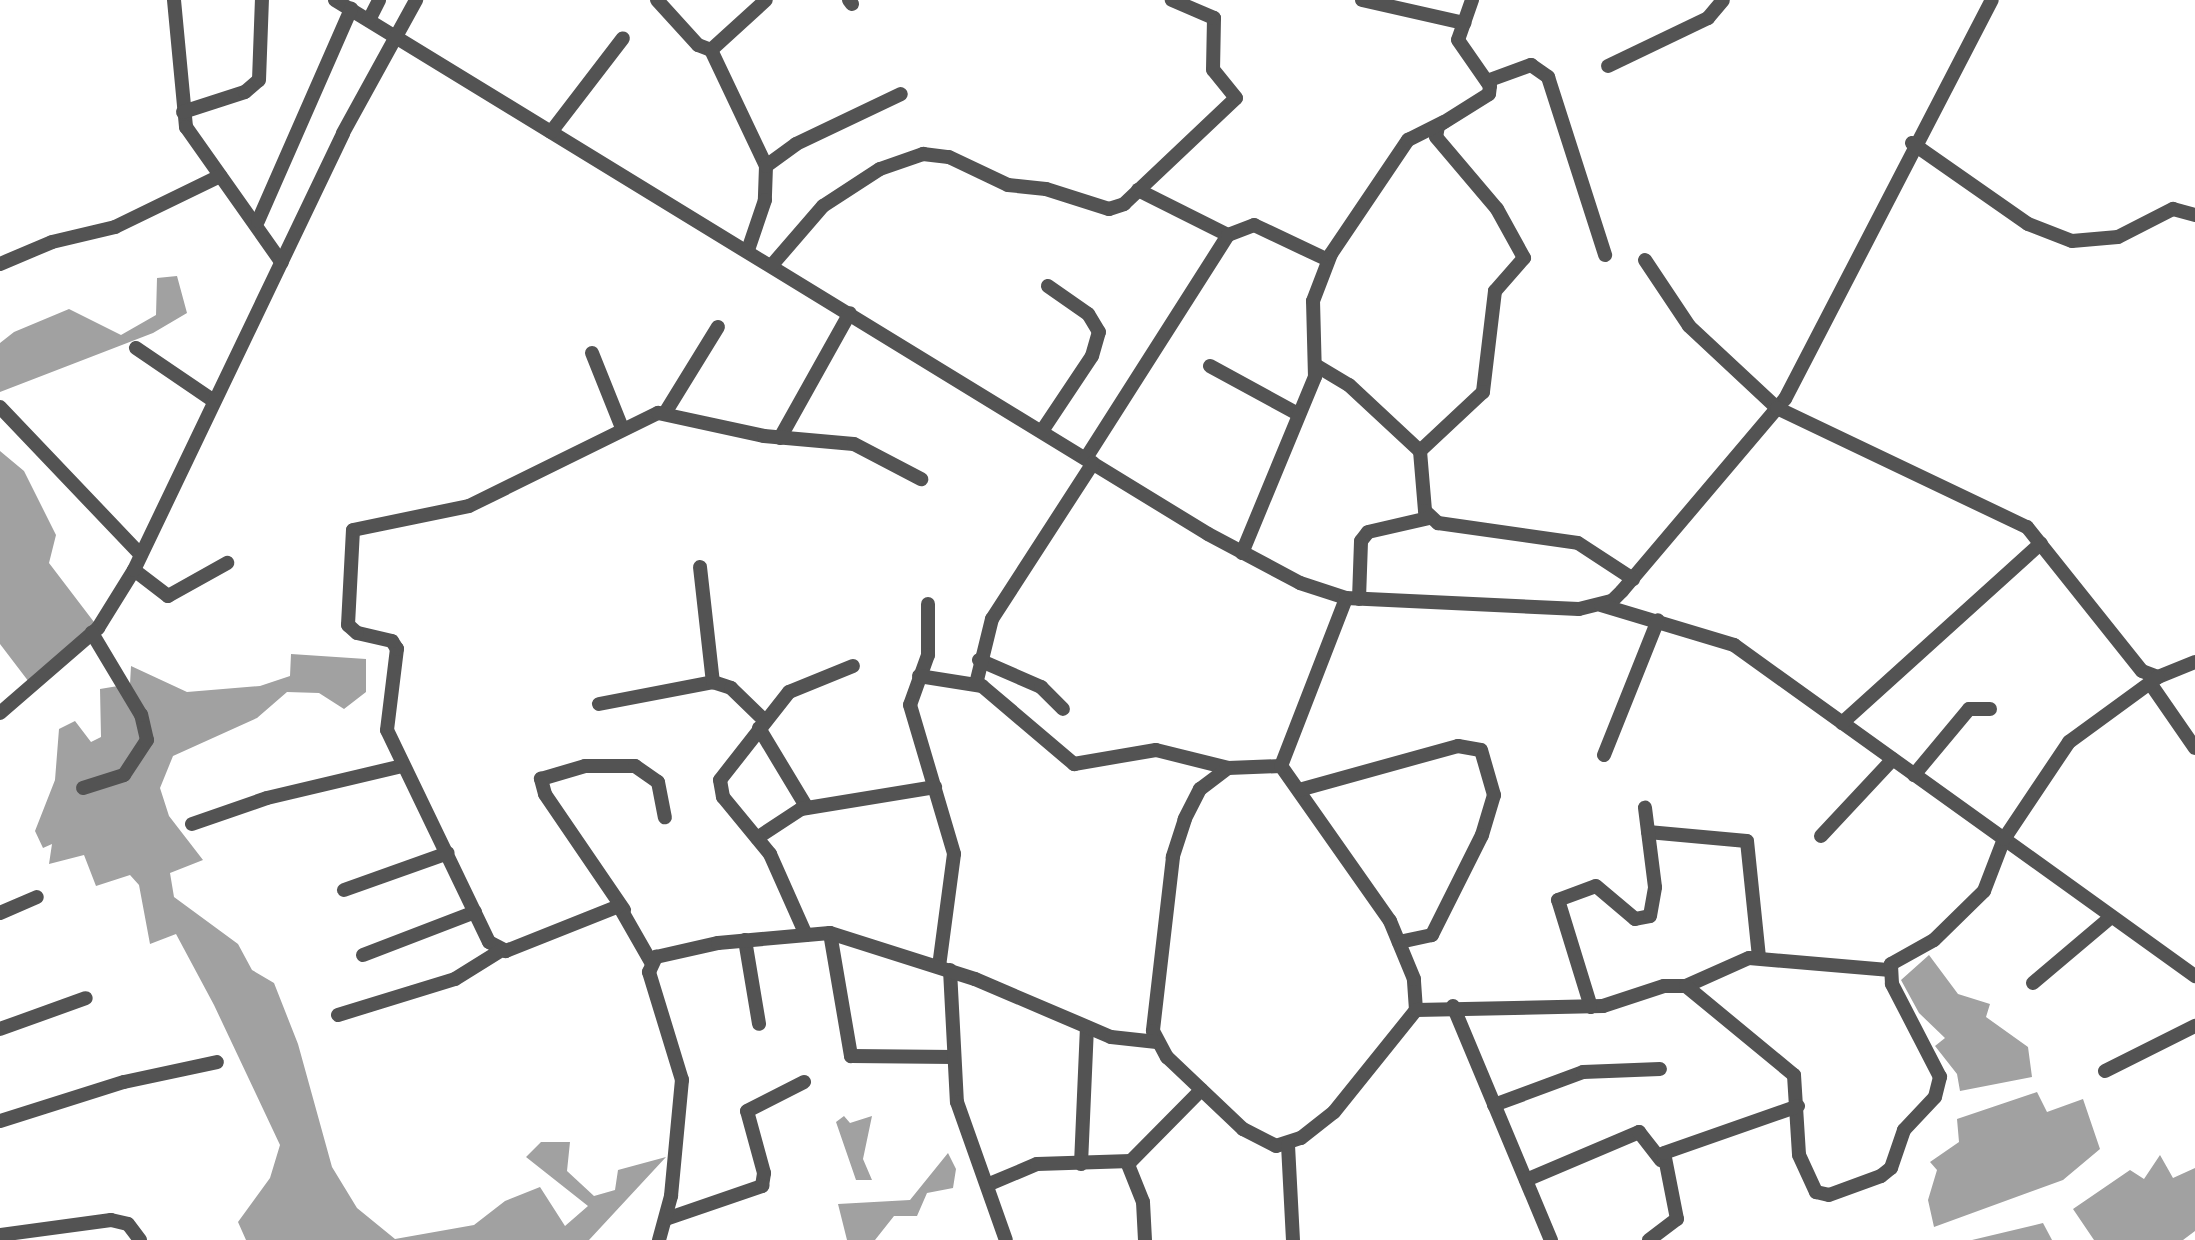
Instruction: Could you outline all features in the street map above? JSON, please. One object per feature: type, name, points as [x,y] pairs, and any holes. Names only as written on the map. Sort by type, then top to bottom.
[{"type":"street","points":[[174,0],[183,112],[197,150],[258,221],[282,263]]},
{"type":"street","points":[[183,112],[245,92],[259,80],[262,0]]},
{"type":"street","points":[[335,0],[1242,553],[1300,583],[1352,598],[1579,609],[1601,605],[1734,645],[2195,976]]},
{"type":"street","points":[[369,20],[379,0]]},
{"type":"street","points":[[0,713],[92,633],[134,570],[343,133],[399,39],[416,0]]},
{"type":"street","points":[[657,0],[698,45],[711,50],[766,166],[765,200],[748,250]]},
{"type":"street","points":[[711,50],[766,0]]},
{"type":"street","points":[[772,265],[823,206],[880,169],[923,154],[949,157],[1008,185],[1051,190],[1109,209],[1138,190],[1236,98],[1213,70],[1214,18],[1172,0]]},
{"type":"street","points":[[1362,0],[1464,23]]},
{"type":"street","points":[[1242,553],[1317,366],[1313,301],[1328,260],[1408,140],[1484,100],[1487,81],[1460,48],[1472,0]]},
{"type":"street","points":[[1608,66],[1708,18],[1723,0]]},
{"type":"street","points":[[1601,605],[1633,579],[1777,408],[1831,319],[1912,143],[1992,0]]},
{"type":"street","points":[[258,221],[351,9]]},
{"type":"street","points":[[551,132],[623,38]]},
{"type":"street","points":[[1487,81],[1531,65],[1548,77],[1605,255]]},
{"type":"street","points":[[766,166],[796,144],[901,94]]},
{"type":"street","points":[[1420,451],[1483,392],[1495,291],[1524,258],[1493,203],[1439,142],[1436,131],[1444,121]]},
{"type":"street","points":[[1912,143],[2028,224],[2072,241],[2118,237],[2173,209],[2195,215]]},
{"type":"street","points":[[0,264],[115,227],[220,176]]},
{"type":"street","points":[[1138,190],[1228,235]]},
{"type":"street","points":[[976,684],[979,660],[999,607],[1228,235],[1254,225],[1328,260]]},
{"type":"street","points":[[1645,260],[1689,326],[1777,408],[1893,467],[1987,503],[2041,543],[2142,671],[2154,680],[2195,748]]},
{"type":"street","points":[[1042,431],[1092,356],[1099,332],[1088,314],[1048,286]]},
{"type":"street","points":[[780,438],[850,313]]},
{"type":"street","points":[[665,413],[718,327]]},
{"type":"street","points":[[136,348],[214,401]]},
{"type":"street","points":[[592,353],[622,428]]},
{"type":"street","points":[[1210,366],[1298,414]]},
{"type":"street","points":[[1317,366],[1349,385],[1420,451],[1429,518]]},
{"type":"street","points":[[0,407],[141,555]]},
{"type":"street","points":[[500,951],[475,912],[402,766],[384,719],[398,653],[392,641],[357,633],[348,625],[353,530],[469,506],[622,428],[665,413],[780,438],[854,444],[921,479]]},
{"type":"street","points":[[1281,766],[1352,598],[1361,541],[1368,532],[1429,518],[1573,541],[1633,579]]},
{"type":"street","points":[[1842,723],[2041,543]]},
{"type":"street","points":[[134,570],[168,596],[227,563]]},
{"type":"street","points":[[700,567],[713,682]]},
{"type":"street","points":[[928,604],[929,648],[910,705],[954,854],[944,968],[960,1112],[1006,1240]]},
{"type":"street","points":[[1604,755],[1658,620]]},
{"type":"street","points":[[83,788],[124,775],[147,740],[141,715],[92,633]]},
{"type":"street","points":[[979,660],[1041,687],[1063,709]]},
{"type":"street","points":[[1890,970],[1895,961],[1941,934],[1984,891],[2004,839],[2069,742],[2154,680],[2195,662]]},
{"type":"street","points":[[806,935],[757,838],[720,788],[725,771],[794,688],[853,666]]},
{"type":"street","points":[[919,676],[976,684],[1066,762],[1156,750],[1228,768],[1281,766]]},
{"type":"street","points":[[599,704],[713,682],[731,688],[762,724],[807,808]]},
{"type":"street","points":[[1914,775],[1969,709],[1990,709]]},
{"type":"street","points":[[1299,790],[1458,746],[1481,750],[1494,795],[1482,835],[1432,935],[1399,942]]},
{"type":"street","points":[[1821,836],[1893,759]]},
{"type":"street","points":[[192,824],[267,798],[402,766]]},
{"type":"street","points":[[659,1240],[666,1219],[682,1080],[651,962],[624,910],[545,794],[541,779],[585,766],[635,766],[658,782],[665,817]]},
{"type":"street","points":[[1281,766],[1348,856],[1399,942],[1417,992],[1416,1010],[1334,1112],[1288,1145]]},
{"type":"street","points":[[1228,768],[1200,789],[1178,833],[1153,1015],[1157,1042],[1201,1090],[1243,1129],[1288,1145]]},
{"type":"street","points":[[757,838],[807,808],[935,787]]},
{"type":"street","points":[[1591,1007],[1558,900],[1596,886],[1635,919],[1650,916],[1655,887],[1645,808]]},
{"type":"street","points":[[1648,832],[1747,841],[1759,957]]},
{"type":"street","points":[[344,890],[448,853]]},
{"type":"street","points":[[0,913],[37,897]]},
{"type":"street","points":[[338,1015],[455,979],[500,951],[611,907],[624,910]]},
{"type":"street","points":[[363,955],[475,912]]},
{"type":"street","points":[[2033,983],[2111,917]]},
{"type":"street","points":[[651,962],[745,940],[830,933],[944,968],[1087,1027],[1157,1042]]},
{"type":"street","points":[[830,933],[851,1056],[954,1057]]},
{"type":"street","points":[[745,940],[759,1024]]},
{"type":"street","points":[[1416,1010],[1453,1006],[1591,1007],[1664,986],[1686,986],[1732,961],[1759,957],[1890,970]]},
{"type":"street","points":[[1686,986],[1794,1075],[1799,1155],[1816,1192],[1842,1191],[1891,1168],[1898,1139],[1935,1097],[1940,1077],[1890,970]]},
{"type":"street","points":[[0,1029],[86,998]]},
{"type":"street","points":[[1453,1006],[1551,1240]]},
{"type":"street","points":[[2105,1071],[2195,1026]]},
{"type":"street","points":[[1081,1164],[1087,1027]]},
{"type":"street","points":[[0,1121],[124,1082],[217,1062]]},
{"type":"street","points":[[1494,1105],[1583,1072],[1660,1069]]},
{"type":"street","points":[[666,1219],[762,1186],[764,1173],[747,1111],[804,1082]]},
{"type":"street","points":[[987,1185],[1037,1164],[1127,1162],[1201,1090]]},
{"type":"street","points":[[1661,1160],[1673,1147],[1798,1106]]},
{"type":"street","points":[[1526,1180],[1639,1132],[1661,1160],[1677,1219],[1649,1240]]},
{"type":"street","points":[[1288,1145],[1293,1240]]},
{"type":"street","points":[[1127,1162],[1143,1202],[1145,1240]]},
{"type":"street","points":[[0,1235],[111,1220],[128,1224],[140,1240]]},
{"type":"shaded area","points":[[177,276],[187,313],[153,333],[0,392],[0,343],[14,332],[69,309],[121,335],[156,315],[157,278]]},
{"type":"shaded area","points":[[0,451],[24,471],[56,535],[49,563],[97,626],[32,686],[0,644]]},
{"type":"shaded area","points":[[291,654],[366,659],[366,692],[344,709],[319,693],[287,692],[257,718],[173,756],[160,788],[169,816],[203,860],[170,873],[174,897],[238,944],[252,970],[274,983],[298,1044],[332,1167],[357,1208],[395,1239],[474,1225],[505,1201],[540,1187],[565,1226],[588,1206],[526,1157],[541,1142],[570,1142],[567,1171],[594,1196],[615,1190],[618,1170],[666,1157],[589,1240],[246,1240],[238,1222],[270,1178],[280,1145],[214,1005],[176,934],[150,944],[139,885],[130,875],[96,886],[84,855],[49,864],[52,844],[43,848],[35,831],[55,780],[59,729],[75,721],[91,742],[101,737],[100,689],[130,684],[131,666],[187,692],[260,686],[290,676]]},
{"type":"shaded area","points":[[1929,955],[1958,994],[1990,1004],[1986,1017],[2028,1047],[2032,1077],[1960,1091],[1957,1074],[1935,1046],[1945,1038],[1919,1013],[1901,980]]},
{"type":"shaded area","points":[[2037,1092],[2047,1112],[2083,1099],[2100,1149],[2063,1180],[1934,1227],[1928,1200],[1937,1170],[1930,1162],[1959,1142],[1957,1119]]},
{"type":"shaded area","points":[[844,1116],[850,1123],[872,1116],[863,1159],[872,1180],[856,1180],[836,1122]]},
{"type":"shaded area","points":[[948,1153],[956,1169],[953,1188],[927,1193],[917,1216],[894,1216],[875,1240],[847,1240],[838,1204],[910,1200]]},
{"type":"shaded area","points":[[2160,1155],[2173,1178],[2195,1168],[2195,1231],[2183,1240],[2094,1240],[2073,1209],[2130,1170],[2144,1179]]},
{"type":"shaded area","points":[[2043,1223],[2052,1240],[1972,1240]]}]
